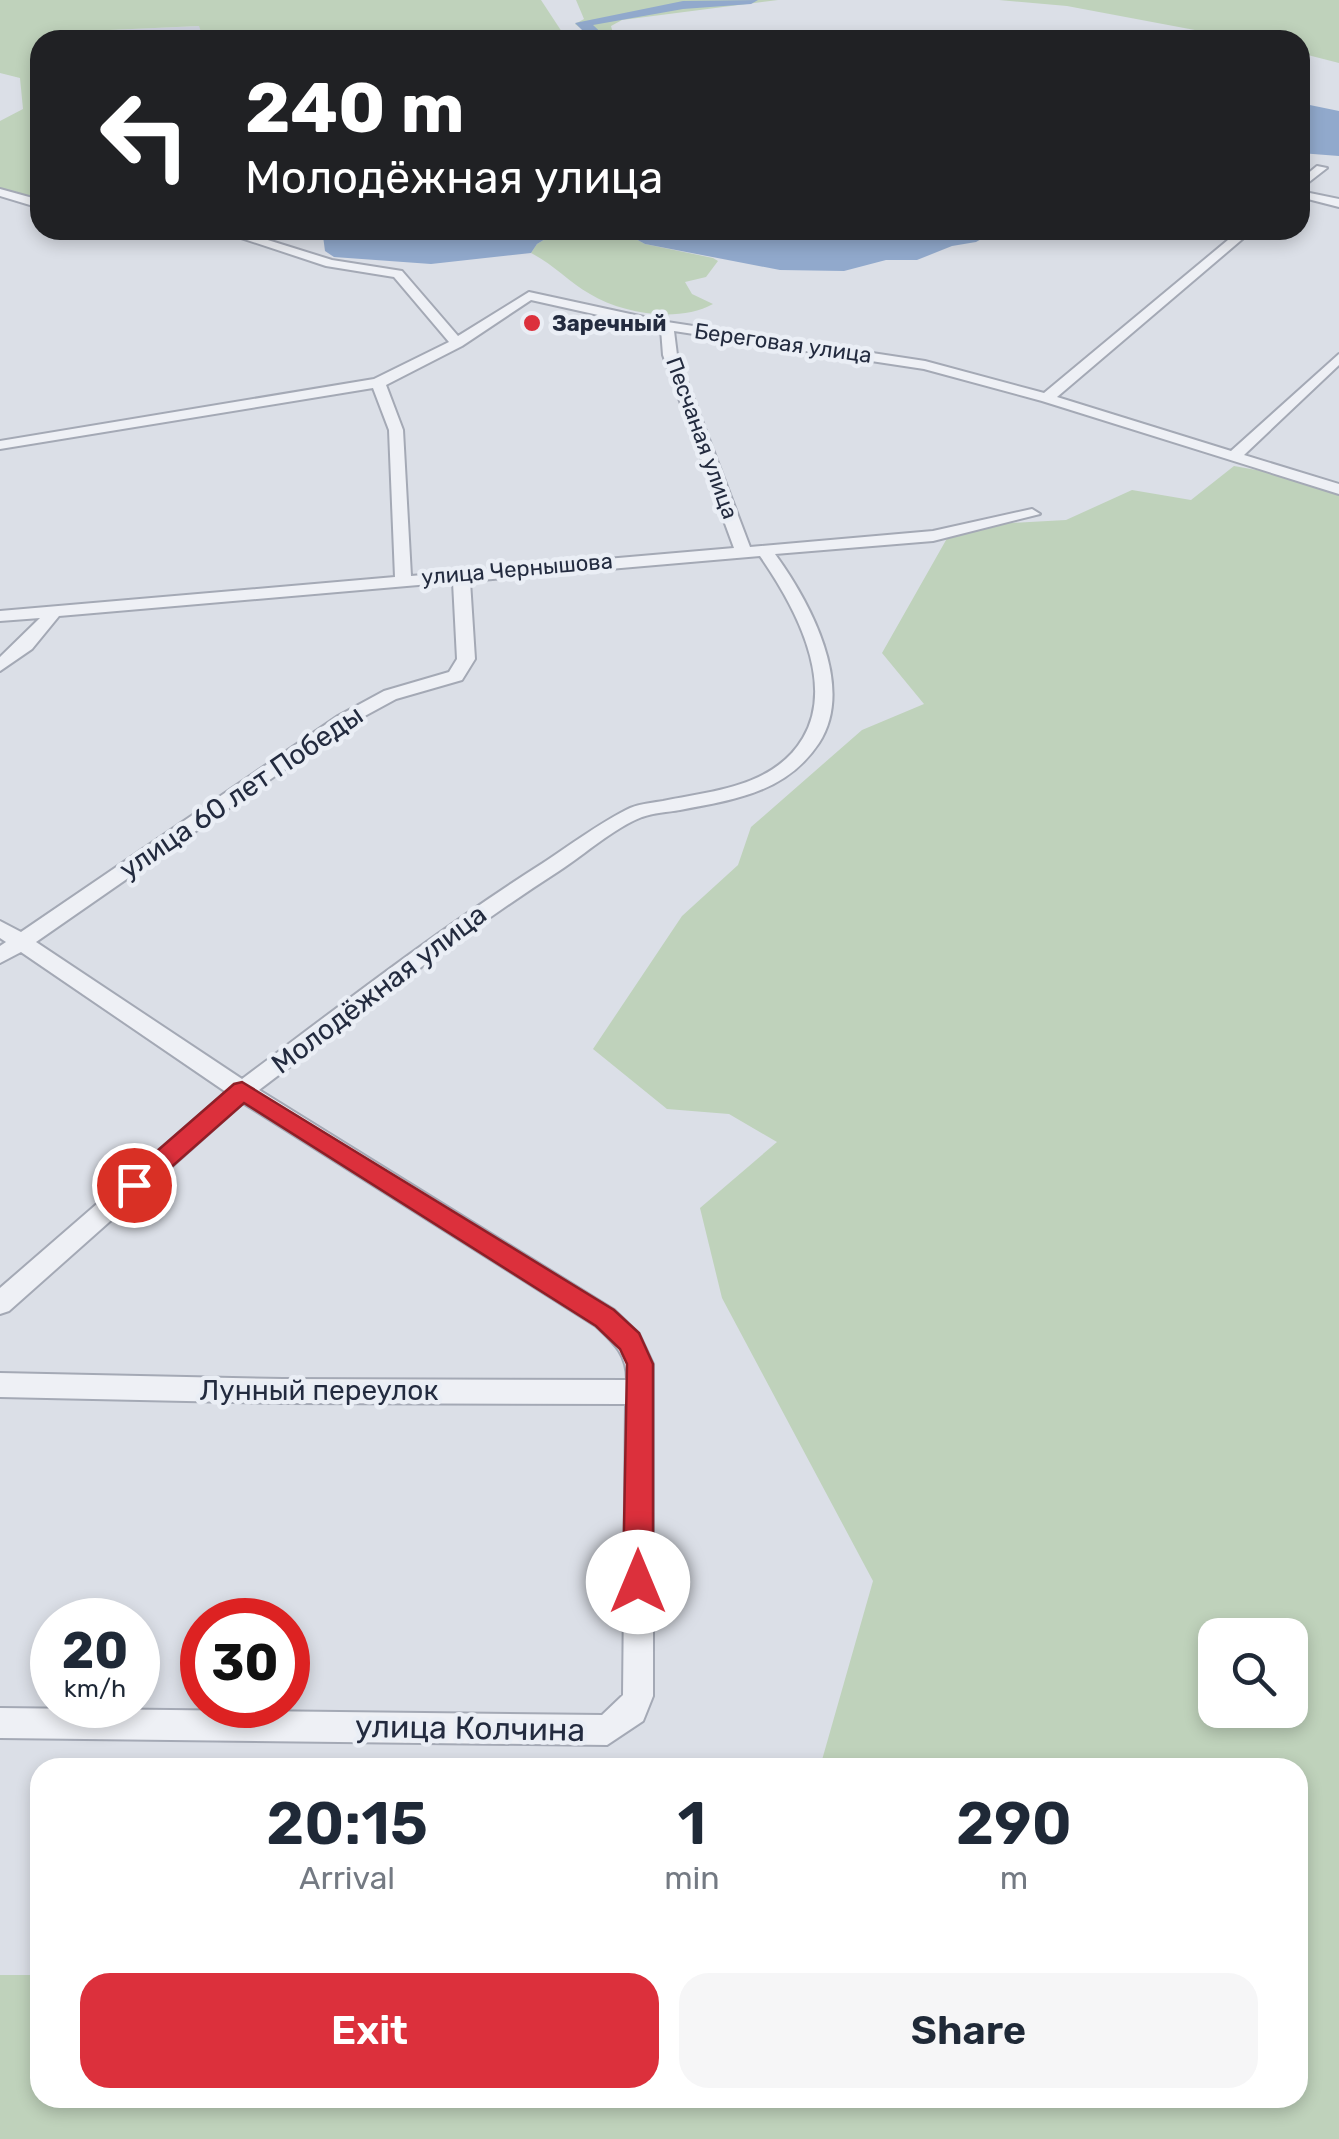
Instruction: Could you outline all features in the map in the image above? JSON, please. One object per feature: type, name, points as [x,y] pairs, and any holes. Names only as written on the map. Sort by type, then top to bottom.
[{"type":"street","points":[[1310,180],[1321,168]]},
{"type":"street","points":[[0,192],[30,201]]},
{"type":"street","points":[[1310,193],[1339,203]]},
{"type":"street","points":[[255,240],[330,263],[398,274],[456,343]]},
{"type":"street","points":[[1047,398],[1234,240]]},
{"type":"street","name":"Береговая улица","points":[[0,446],[378,383],[456,343],[529,296],[667,326],[914,362],[1047,398],[1339,489]]},
{"type":"street","name":"Песчаная улица","points":[[667,326],[670,355],[743,550]]},
{"type":"street","points":[[1236,455],[1339,358]]},
{"type":"street","points":[[378,383],[396,430],[404,578]]},
{"type":"street","name":"улица Чернышова","points":[[0,616],[404,578],[933,536],[1032,514]]},
{"type":"street","name":"Молодёжная улица","points":[[0,1303],[242,1090],[474,917],[636,812],[747,791],[780,773],[811,741],[821,713],[823,685],[818,656],[795,594],[763,549]]},
{"type":"street","name":"улица 60 лет Победы","points":[[7,942],[344,720],[390,696],[456,676],[466,659],[461,575]]},
{"type":"street","points":[[0,666],[26,645],[56,610]]},
{"type":"street","points":[[7,942],[605,1318],[635,1352],[640,1364],[638,1392]]},
{"type":"street","name":"Лунный переулок","points":[[0,1386],[284,1392],[638,1392]]},
{"type":"street","name":"улица Колчина","points":[[0,1723],[608,1730],[632,1710],[638,1696],[638,1392]]},
{"type":"shaded area","points":[[200,26],[201,30],[109,30]]},
{"type":"green space","points":[[0,0],[541,0],[561,30],[200,30],[199,26],[30,30],[30,201],[0,192],[0,121],[23,109],[20,78],[0,73]]},
{"type":"green space","points":[[576,0],[778,0],[622,20],[611,26],[612,30],[583,30],[575,24],[584,19]]},
{"type":"green space","points":[[999,0],[1339,0],[1339,63],[1310,56],[1310,30],[1195,30],[1067,6]]},
{"type":"green space","points":[[544,240],[638,240],[713,258],[718,261],[706,277],[685,282],[692,294],[713,304],[668,314],[618,307],[582,289],[531,253]]},
{"type":"green space","points":[[1234,466],[1291,476],[1339,494],[1339,2139],[0,2139],[0,1975],[30,1975],[30,2108],[1308,2108],[1308,1758],[823,1758],[873,1581],[722,1298],[700,1208],[777,1142],[729,1114],[667,1109],[593,1049],[682,916],[738,865],[751,827],[862,730],[924,704],[882,653],[954,526],[1066,520],[1132,490],[1191,500]]},
{"type":"water","points":[[1310,105],[1339,111],[1339,156],[1310,154]]},
{"type":"water","points":[[324,240],[544,240],[531,253],[431,264],[334,257],[325,251]]},
{"type":"water","points":[[638,240],[980,240],[917,260],[886,260],[844,271],[780,270]]},
{"type":"waterway","points":[[590,30],[582,23],[683,5],[751,0]]},
{"type":"place","name":"Заречный","points":[[532,323]]},
{"type":"route","points":[[134,1185],[242,1090],[605,1318],[630,1342],[640,1364],[638,1582]]}]
